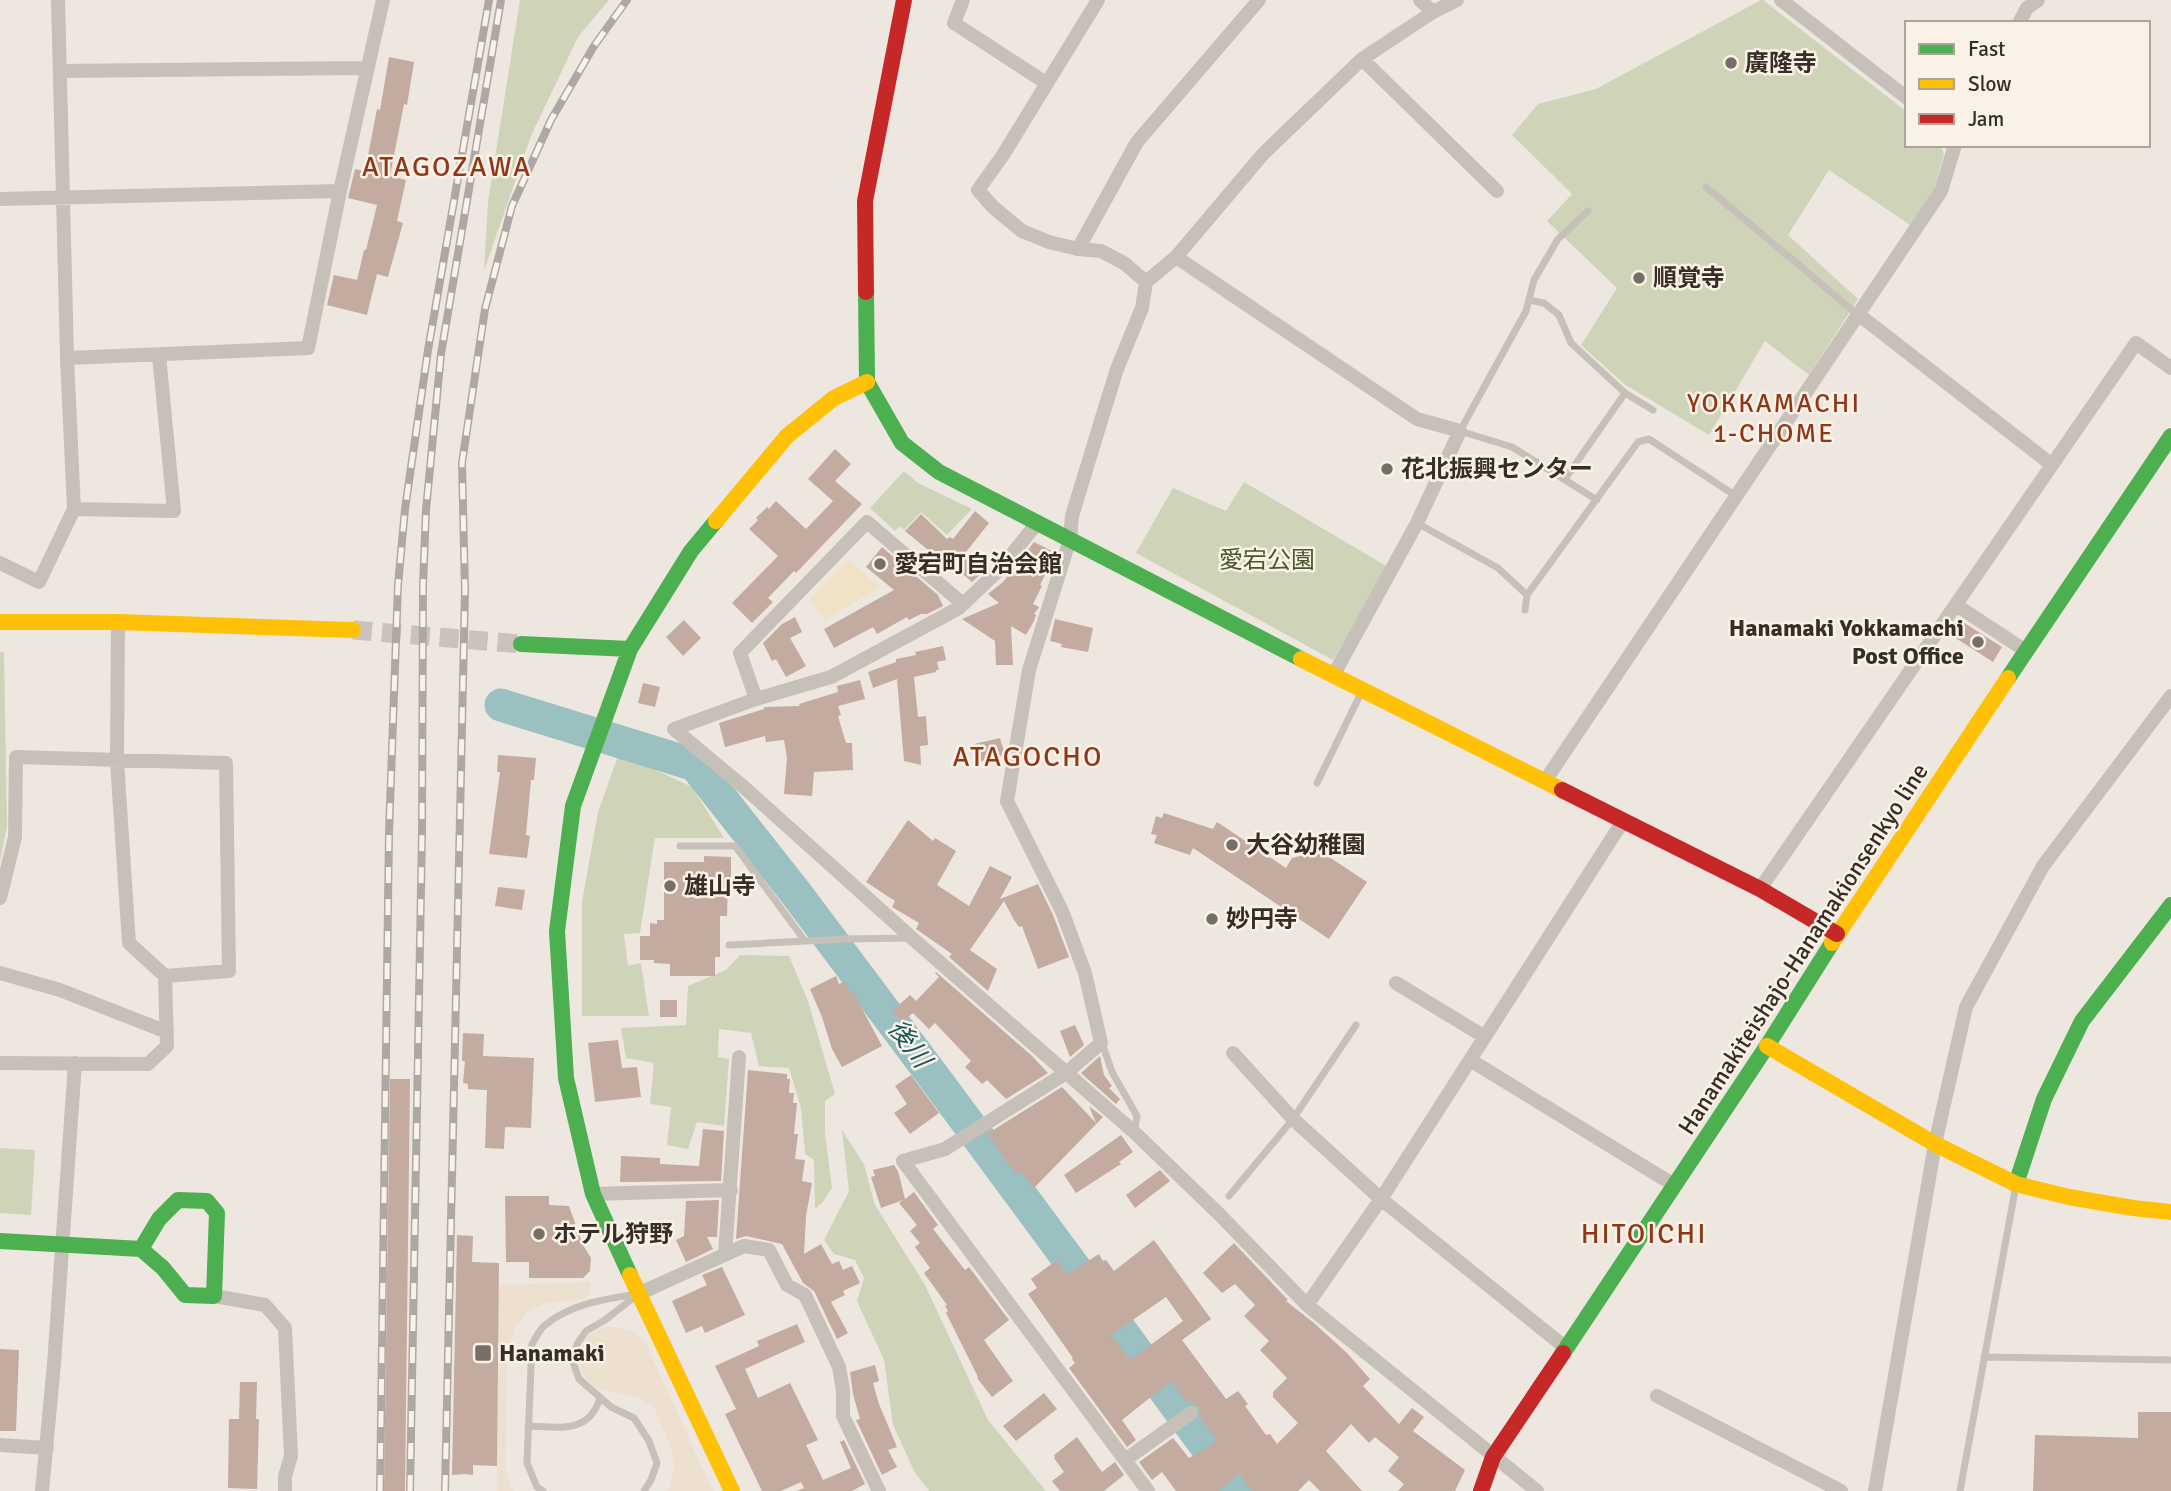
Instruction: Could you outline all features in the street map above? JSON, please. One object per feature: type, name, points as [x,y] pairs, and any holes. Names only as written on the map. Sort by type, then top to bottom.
[{"type":"street","points":[[0,563],[39,582],[74,509],[67,358],[58,0]]},
{"type":"street","points":[[67,358],[308,348],[383,0]]},
{"type":"street","points":[[904,0],[865,201],[867,382],[902,443],[939,472],[1333,676],[1760,889],[1837,934]]},
{"type":"street","points":[[963,0],[954,23],[1046,83]]},
{"type":"street","points":[[1098,0],[1003,155],[978,190],[993,207],[1022,231],[1049,242],[1101,251],[1124,263],[1146,282]]},
{"type":"street","points":[[1078,249],[1137,142],[1259,0]]},
{"type":"street","points":[[1420,0],[1433,12]]},
{"type":"street","points":[[1148,1491],[903,1161],[945,1149],[1066,1073],[1101,1043],[1085,973],[1062,911],[1007,802],[1029,670],[1070,540],[1072,516],[1117,369],[1142,308],[1146,282],[1176,257],[1263,154],[1362,60],[1433,12],[1457,0]]},
{"type":"street","points":[[1781,0],[1905,96]]},
{"type":"street","points":[[2020,21],[2027,8],[2038,0]]},
{"type":"street","points":[[1362,60],[1497,191]]},
{"type":"street","points":[[60,71],[368,68]]},
{"type":"street","points":[[1545,781],[1941,191],[1954,147]]},
{"type":"street","points":[[0,199],[340,191]]},
{"type":"street","points":[[1176,257],[1418,419],[1460,431],[1417,523],[1333,676]]},
{"type":"street","points":[[1858,314],[2052,465]]},
{"type":"street","points":[[1760,889],[2136,343],[2171,368]]},
{"type":"street","points":[[74,509],[174,511],[159,355]]},
{"type":"street","points":[[732,1491],[593,1194],[566,1078],[556,931],[573,806],[630,649],[691,551],[788,436],[834,398],[867,382]]},
{"type":"street","name":"Hanamakiteishajo-Hanamakionsenkyo line","points":[[1481,1491],[1493,1457],[1767,1046],[1837,934],[2171,436]]},
{"type":"street","points":[[756,699],[740,653],[867,522],[963,604]]},
{"type":"street","points":[[1038,522],[1000,569],[963,604],[895,644],[831,677],[756,699],[674,729],[746,789],[1134,1132],[1307,1305],[1537,1491]]},
{"type":"street","points":[[1956,605],[2026,651]]},
{"type":"street","points":[[0,622],[118,622],[353,630]]},
{"type":"street","points":[[0,1063],[148,1065],[167,1046],[165,976],[129,943],[117,761],[118,622]]},
{"type":"street","points":[[521,644],[630,649]]},
{"type":"street","points":[[1875,1491],[1935,1144],[1966,1007],[2043,866],[2171,696]]},
{"type":"street","points":[[0,898],[15,837],[16,757],[226,763],[229,971],[165,976]]},
{"type":"street","points":[[1307,1305],[1381,1199],[1623,821]]},
{"type":"street","points":[[2016,1184],[2044,1099],[2082,1021],[2171,905]]},
{"type":"street","points":[[0,973],[60,990],[167,1032]]},
{"type":"street","points":[[1396,982],[1485,1037]]},
{"type":"street","points":[[1767,1046],[1935,1144],[2016,1184],[2095,1202],[2171,1212]]},
{"type":"street","points":[[1233,1053],[1293,1119],[1381,1199],[1566,1348]]},
{"type":"street","points":[[725,1254],[739,1057]]},
{"type":"street","points":[[1470,1060],[1674,1185]]},
{"type":"street","points":[[42,1491],[75,1063]]},
{"type":"street","points":[[593,1194],[731,1191]]},
{"type":"street","points":[[141,1249],[159,1219],[178,1200],[206,1201],[217,1213],[214,1296]]},
{"type":"street","points":[[0,1241],[141,1249],[163,1268],[185,1295],[214,1296],[265,1305],[285,1328],[291,1456],[285,1476],[285,1491]]},
{"type":"street","points":[[638,1294],[744,1247],[769,1250],[787,1285],[806,1296],[839,1367],[843,1416],[879,1491]]},
{"type":"street","points":[[1657,1396],[1841,1491]]},
{"type":"street","points":[[1125,1460],[1191,1413]]},
{"type":"street","points":[[0,1445],[47,1448]]},
{"type":"lane","points":[[1706,187],[1858,314]]},
{"type":"lane","points":[[1588,211],[1559,239],[1534,281],[1526,311],[1460,431],[1512,447],[1597,499]]},
{"type":"lane","points":[[1529,300],[1544,303],[1559,316],[1571,343],[1625,393],[1653,410]]},
{"type":"lane","points":[[1564,479],[1625,393]]},
{"type":"lane","points":[[1525,610],[1527,595],[1639,442],[1650,439],[1736,496]]},
{"type":"lane","points":[[1417,523],[1498,568],[1527,595]]},
{"type":"lane","points":[[1317,783],[1363,690]]},
{"type":"lane","points":[[680,846],[735,846],[805,941]]},
{"type":"lane","points":[[729,945],[912,938]]},
{"type":"lane","points":[[1230,1196],[1293,1119],[1356,1025]]},
{"type":"lane","points":[[1101,1043],[1119,1087],[1138,1116],[1134,1132]]},
{"type":"lane","points":[[1960,1491],[2016,1184]]},
{"type":"lane","points":[[638,1294],[586,1331],[577,1344],[573,1362],[579,1379],[611,1407],[634,1418],[649,1441],[657,1463],[644,1491]]},
{"type":"lane","points":[[543,1491],[537,1487],[527,1463],[532,1344],[542,1327],[561,1315],[599,1299],[638,1294]]},
{"type":"lane","points":[[1984,1357],[2171,1360]]},
{"type":"lane","points":[[528,1426],[570,1427],[587,1421],[597,1408],[600,1398]]},
{"type":"green space","points":[[520,0],[609,0],[578,37],[531,136],[484,271],[488,202]]},
{"type":"green space","points":[[1763,0],[1905,110],[1905,147],[1941,147],[1944,154],[1934,189],[1910,225],[1829,170],[1788,235],[1858,299],[1809,375],[1765,341],[1709,435],[1624,384],[1581,345],[1617,288],[1547,221],[1572,194],[1512,135],[1538,104],[1596,89]]},
{"type":"green space","points":[[904,471],[918,483],[972,509],[947,535],[921,512],[904,530],[900,526],[895,531],[870,508]]},
{"type":"green space","name":"愛宕公園","points":[[1244,482],[1388,567],[1333,660],[1136,553],[1173,488],[1226,511]]},
{"type":"green space","points":[[0,652],[4,652],[7,826],[0,861]]},
{"type":"green space","points":[[619,753],[692,787],[724,838],[655,838],[640,933],[624,934],[628,966],[641,963],[649,1016],[582,1016],[582,902],[598,812]]},
{"type":"green space","points":[[740,955],[789,956],[808,1001],[835,1094],[825,1101],[825,1133],[832,1188],[815,1209],[814,1160],[805,1154],[801,1108],[789,1068],[759,1066],[751,1033],[719,1029],[718,1057],[729,1059],[724,1126],[697,1122],[688,1149],[667,1145],[671,1107],[650,1104],[654,1063],[626,1058],[621,1028],[686,1025],[688,986],[726,970]]},
{"type":"green space","points":[[842,1130],[864,1164],[875,1205],[925,1285],[988,1420],[1046,1491],[929,1491],[914,1471],[893,1425],[884,1360],[857,1301],[864,1278],[855,1260],[834,1254],[824,1240],[849,1191]]},
{"type":"green space","points":[[0,1148],[35,1150],[31,1215],[0,1213]]},
{"type":"sand","points":[[849,560],[880,587],[825,620],[810,599]]},
{"type":"shaded area","points":[[590,1282],[590,1292],[585,1299],[546,1303],[527,1312],[514,1330],[507,1358],[505,1469],[513,1491],[497,1491],[499,1285]]},
{"type":"shaded area","points":[[608,1326],[629,1330],[644,1339],[713,1491],[667,1491],[674,1468],[672,1450],[654,1408],[639,1398],[597,1389],[584,1376],[578,1360],[583,1345],[589,1335]]},
{"type":"building","points":[[389,57],[414,62],[390,176],[406,180],[397,221],[403,223],[388,277],[377,274],[367,315],[327,305],[334,275],[357,280],[366,250],[377,205],[348,198],[355,169],[365,171],[377,109],[380,110]]},
{"type":"building","points":[[835,449],[851,464],[835,481],[862,504],[796,573],[794,571],[768,598],[773,602],[752,623],[732,603],[778,556],[749,529],[758,520],[756,518],[776,501],[806,529],[833,501],[808,479]]},
{"type":"building","points":[[975,511],[989,523],[966,552],[986,569],[972,582],[957,569],[955,572],[905,531],[921,514],[947,539],[953,539]]},
{"type":"building","points":[[1034,542],[1056,553],[1033,604],[1039,607],[1026,635],[1011,626],[1013,665],[996,665],[995,641],[962,619],[999,603],[988,594],[1003,582]]},
{"type":"building","points":[[882,547],[938,595],[943,606],[909,620],[907,617],[877,634],[873,627],[834,648],[824,629],[894,590],[866,567]]},
{"type":"building","points":[[795,617],[802,632],[790,638],[806,666],[786,677],[776,659],[772,661],[763,643],[782,624]]},
{"type":"building","points":[[1055,619],[1093,628],[1088,652],[1061,647],[1062,644],[1050,641]]},
{"type":"building","points":[[684,620],[701,638],[683,656],[666,637]]},
{"type":"building","points":[[1963,622],[2002,647],[1993,662],[1954,637]]},
{"type":"building","points":[[943,646],[946,660],[937,662],[939,670],[914,677],[918,717],[926,716],[928,745],[920,746],[921,765],[904,761],[897,679],[873,688],[868,672],[896,662],[896,659],[916,655],[915,652]]},
{"type":"building","points":[[860,680],[865,699],[838,706],[841,715],[838,716],[846,743],[852,743],[853,770],[814,772],[812,796],[784,794],[787,758],[784,740],[766,742],[765,736],[725,747],[719,723],[764,707],[800,706],[799,704],[838,692],[837,686]]},
{"type":"building","points":[[643,683],[660,687],[655,707],[638,703]]},
{"type":"building","points":[[1000,738],[1005,755],[978,762],[974,744]]},
{"type":"building","points":[[498,755],[536,758],[534,780],[531,780],[526,835],[530,836],[527,858],[489,854],[500,772],[497,772]]},
{"type":"building","points":[[1164,813],[1213,829],[1217,822],[1286,868],[1292,858],[1313,853],[1326,855],[1367,882],[1329,939],[1193,848],[1190,855],[1154,843],[1157,835],[1151,834],[1156,816],[1162,818]]},
{"type":"building","points":[[908,820],[933,841],[935,838],[956,851],[937,885],[969,906],[990,866],[1012,877],[1000,899],[1038,884],[1069,957],[1038,969],[1022,926],[1019,927],[1004,901],[970,950],[997,969],[988,991],[949,957],[952,954],[916,929],[919,923],[892,907],[895,901],[866,882]]},
{"type":"building","points":[[704,856],[731,857],[727,916],[720,916],[720,957],[715,957],[715,976],[670,976],[670,964],[640,960],[640,936],[650,936],[650,923],[657,924],[657,920],[664,920],[664,862],[704,862]]},
{"type":"building","points":[[498,887],[525,890],[522,910],[495,906]]},
{"type":"building","points":[[936,972],[1048,1073],[1006,1099],[987,1080],[982,1084],[965,1067],[971,1061],[935,1023],[929,1029],[913,1013],[902,1022],[892,1011],[910,995],[916,1001],[939,977]]},
{"type":"building","points":[[836,976],[839,984],[845,981],[849,992],[852,990],[882,1046],[842,1067],[832,1049],[810,989]]},
{"type":"building","points":[[660,1000],[677,1000],[677,1017],[660,1017]]},
{"type":"building","points":[[1075,1025],[1084,1045],[1070,1057],[1060,1031]]},
{"type":"building","points":[[463,1033],[484,1034],[483,1056],[534,1058],[531,1128],[505,1127],[504,1149],[485,1148],[487,1090],[468,1089],[468,1084],[463,1083]]},
{"type":"building","points":[[618,1040],[622,1068],[637,1067],[641,1097],[595,1102],[588,1043]]},
{"type":"building","points":[[1100,1056],[1104,1075],[1112,1086],[1109,1088],[1120,1099],[1116,1104],[1081,1073]]},
{"type":"building","points":[[748,1070],[787,1074],[787,1079],[790,1079],[789,1093],[794,1093],[793,1103],[797,1103],[794,1134],[798,1134],[795,1159],[805,1160],[802,1181],[812,1183],[806,1216],[804,1254],[821,1244],[832,1264],[839,1261],[843,1270],[852,1266],[860,1283],[843,1291],[845,1295],[831,1302],[848,1333],[837,1339],[814,1291],[803,1283],[782,1244],[746,1236],[736,1239]]},
{"type":"building","points":[[911,1075],[939,1113],[910,1134],[894,1113],[907,1104],[895,1086]]},
{"type":"building","points":[[390,1079],[410,1079],[405,1491],[384,1491]]},
{"type":"building","points":[[1062,1087],[1096,1123],[1089,1106],[1103,1117],[1034,1188],[1020,1171],[1016,1174],[987,1134]]},
{"type":"building","points":[[703,1129],[724,1131],[721,1181],[620,1182],[621,1156],[660,1158],[660,1164],[699,1166]]},
{"type":"building","points":[[1121,1135],[1133,1152],[1119,1162],[1121,1164],[1076,1193],[1064,1175]]},
{"type":"building","points":[[894,1165],[905,1199],[914,1192],[938,1225],[933,1229],[965,1270],[969,1267],[1009,1320],[984,1340],[1013,1381],[992,1397],[977,1378],[946,1313],[947,1305],[924,1273],[930,1268],[915,1247],[920,1243],[910,1231],[917,1225],[899,1203],[903,1200],[881,1208],[871,1177],[875,1176],[873,1170]]},
{"type":"building","points":[[1160,1170],[1170,1181],[1135,1208],[1126,1195]]},
{"type":"building","points":[[505,1196],[549,1196],[549,1205],[569,1206],[583,1245],[591,1258],[590,1271],[583,1278],[529,1278],[529,1262],[506,1262]]},
{"type":"building","points":[[719,1200],[717,1237],[707,1237],[713,1249],[686,1262],[676,1240],[684,1236],[686,1201]]},
{"type":"building","points":[[457,1235],[473,1236],[472,1262],[499,1263],[497,1466],[473,1465],[473,1475],[452,1475]]},
{"type":"building","points":[[1154,1240],[1211,1319],[1182,1340],[1226,1399],[1238,1391],[1248,1404],[1245,1406],[1266,1435],[1270,1434],[1277,1444],[1298,1423],[1273,1397],[1273,1392],[1287,1378],[1260,1350],[1269,1341],[1244,1316],[1255,1305],[1235,1284],[1222,1293],[1203,1273],[1234,1243],[1288,1300],[1286,1301],[1347,1353],[1370,1379],[1363,1386],[1399,1424],[1412,1408],[1424,1417],[1413,1431],[1465,1470],[1455,1491],[1398,1491],[1404,1484],[1388,1471],[1399,1457],[1375,1437],[1369,1443],[1351,1424],[1326,1451],[1362,1491],[1320,1491],[1309,1480],[1298,1491],[1252,1491],[1239,1473],[1219,1491],[1176,1491],[1162,1472],[1152,1480],[1139,1462],[1173,1438],[1189,1458],[1217,1441],[1200,1417],[1199,1408],[1188,1400],[1187,1402],[1171,1381],[1122,1420],[1136,1440],[1127,1447],[1069,1368],[1075,1363],[1073,1358],[1028,1294],[1037,1288],[1031,1279],[1057,1260],[1067,1274],[1099,1254],[1114,1271]],"holes":[[[1166,1297],[1183,1321],[1130,1360],[1111,1335]]]},
{"type":"building","points":[[722,1267],[745,1315],[705,1333],[702,1326],[686,1333],[672,1301],[707,1285],[702,1275]]},
{"type":"building","points":[[797,1324],[805,1342],[745,1369],[758,1398],[790,1383],[818,1440],[806,1445],[823,1480],[851,1468],[840,1442],[844,1440],[865,1484],[852,1491],[797,1491],[804,1488],[801,1482],[781,1491],[762,1491],[725,1414],[736,1409],[715,1366],[759,1346],[757,1341]]},
{"type":"building","points":[[0,1349],[19,1350],[16,1431],[0,1431]]},
{"type":"building","points":[[875,1365],[879,1381],[873,1383],[897,1447],[888,1450],[897,1467],[882,1475],[856,1420],[860,1419],[850,1372]]},
{"type":"building","points":[[240,1382],[257,1382],[257,1489],[228,1488],[229,1419],[239,1419]]},
{"type":"building","points":[[1044,1393],[1057,1409],[1016,1441],[1003,1426]]},
{"type":"building","points":[[2138,1412],[2171,1412],[2171,1491],[2033,1491],[2035,1435],[2138,1438]]},
{"type":"building","points":[[1077,1437],[1102,1472],[1115,1462],[1124,1475],[1104,1491],[1060,1491],[1052,1481],[1064,1472],[1054,1455]]},
{"type":"waterway","name":"後川","points":[[501,705],[695,765],[795,892],[939,1084],[1239,1491]]},
{"type":"tunnel","points":[[353,630],[521,644]]},
{"type":"railway","points":[[380,1491],[389,832],[398,585],[405,509],[428,350],[489,0]]},
{"type":"railway","points":[[410,1491],[426,510],[441,354],[501,0]]},
{"type":"railway","points":[[445,1491],[465,591],[462,463],[485,309],[512,206],[551,120],[594,46],[627,0]]},
{"type":"traffic: fast","points":[[866,292],[867,382],[902,443],[939,472],[1301,659]]},
{"type":"traffic: fast","points":[[2008,678],[2171,436]]},
{"type":"traffic: fast","points":[[630,1275],[593,1194],[566,1078],[557,931],[573,806],[630,649],[691,551],[716,521]]},
{"type":"traffic: fast","points":[[521,644],[630,649]]},
{"type":"traffic: fast","points":[[2016,1184],[2044,1099],[2082,1021],[2171,905]]},
{"type":"traffic: fast","points":[[1563,1353],[1767,1046],[1832,943]]},
{"type":"traffic: fast","points":[[0,1241],[141,1249],[163,1268],[185,1295],[214,1296],[217,1213],[207,1201],[178,1200],[159,1219],[141,1249]]},
{"type":"traffic: slow","points":[[716,521],[787,436],[834,398],[867,382]]},
{"type":"traffic: slow","points":[[0,622],[118,622],[353,630]]},
{"type":"traffic: slow","points":[[1301,659],[1562,790]]},
{"type":"traffic: slow","points":[[1832,943],[2008,678]]},
{"type":"traffic: slow","points":[[1767,1046],[1935,1144],[2016,1184],[2069,1197],[2171,1212]]},
{"type":"traffic: slow","points":[[630,1275],[732,1491]]},
{"type":"traffic: jam","points":[[866,292],[865,201],[904,0]]},
{"type":"traffic: jam","points":[[1562,790],[1760,889],[1837,934]]},
{"type":"traffic: jam","points":[[1481,1491],[1493,1457],[1563,1353]]},
{"type":"place","name":"廣隆寺","points":[[1731,63]]},
{"type":"place","name":"順覚寺","points":[[1639,278]]},
{"type":"place","name":"花北振興センター","points":[[1387,469]]},
{"type":"place","name":"愛宕町自治会館","points":[[880,564]]},
{"type":"place","name":"Hanamaki Yokkamachi Post Office","points":[[1978,642]]},
{"type":"place","name":"大谷幼稚園","points":[[1232,845]]},
{"type":"place","name":"雄山寺","points":[[670,886]]},
{"type":"place","name":"妙円寺","points":[[1212,919]]},
{"type":"place","name":"ホテル狩野","points":[[539,1234]]},
{"type":"place","name":"Hanamaki","points":[[483,1353]]},
{"type":"district","name":"ATAGOZAWA","points":[[447,167]]},
{"type":"district","name":"YOKKAMACHI 1-CHOME","points":[[1774,419]]},
{"type":"district","name":"ATAGOCHO","points":[[1028,757]]},
{"type":"district","name":"HITOICHI","points":[[1644,1234]]}]
